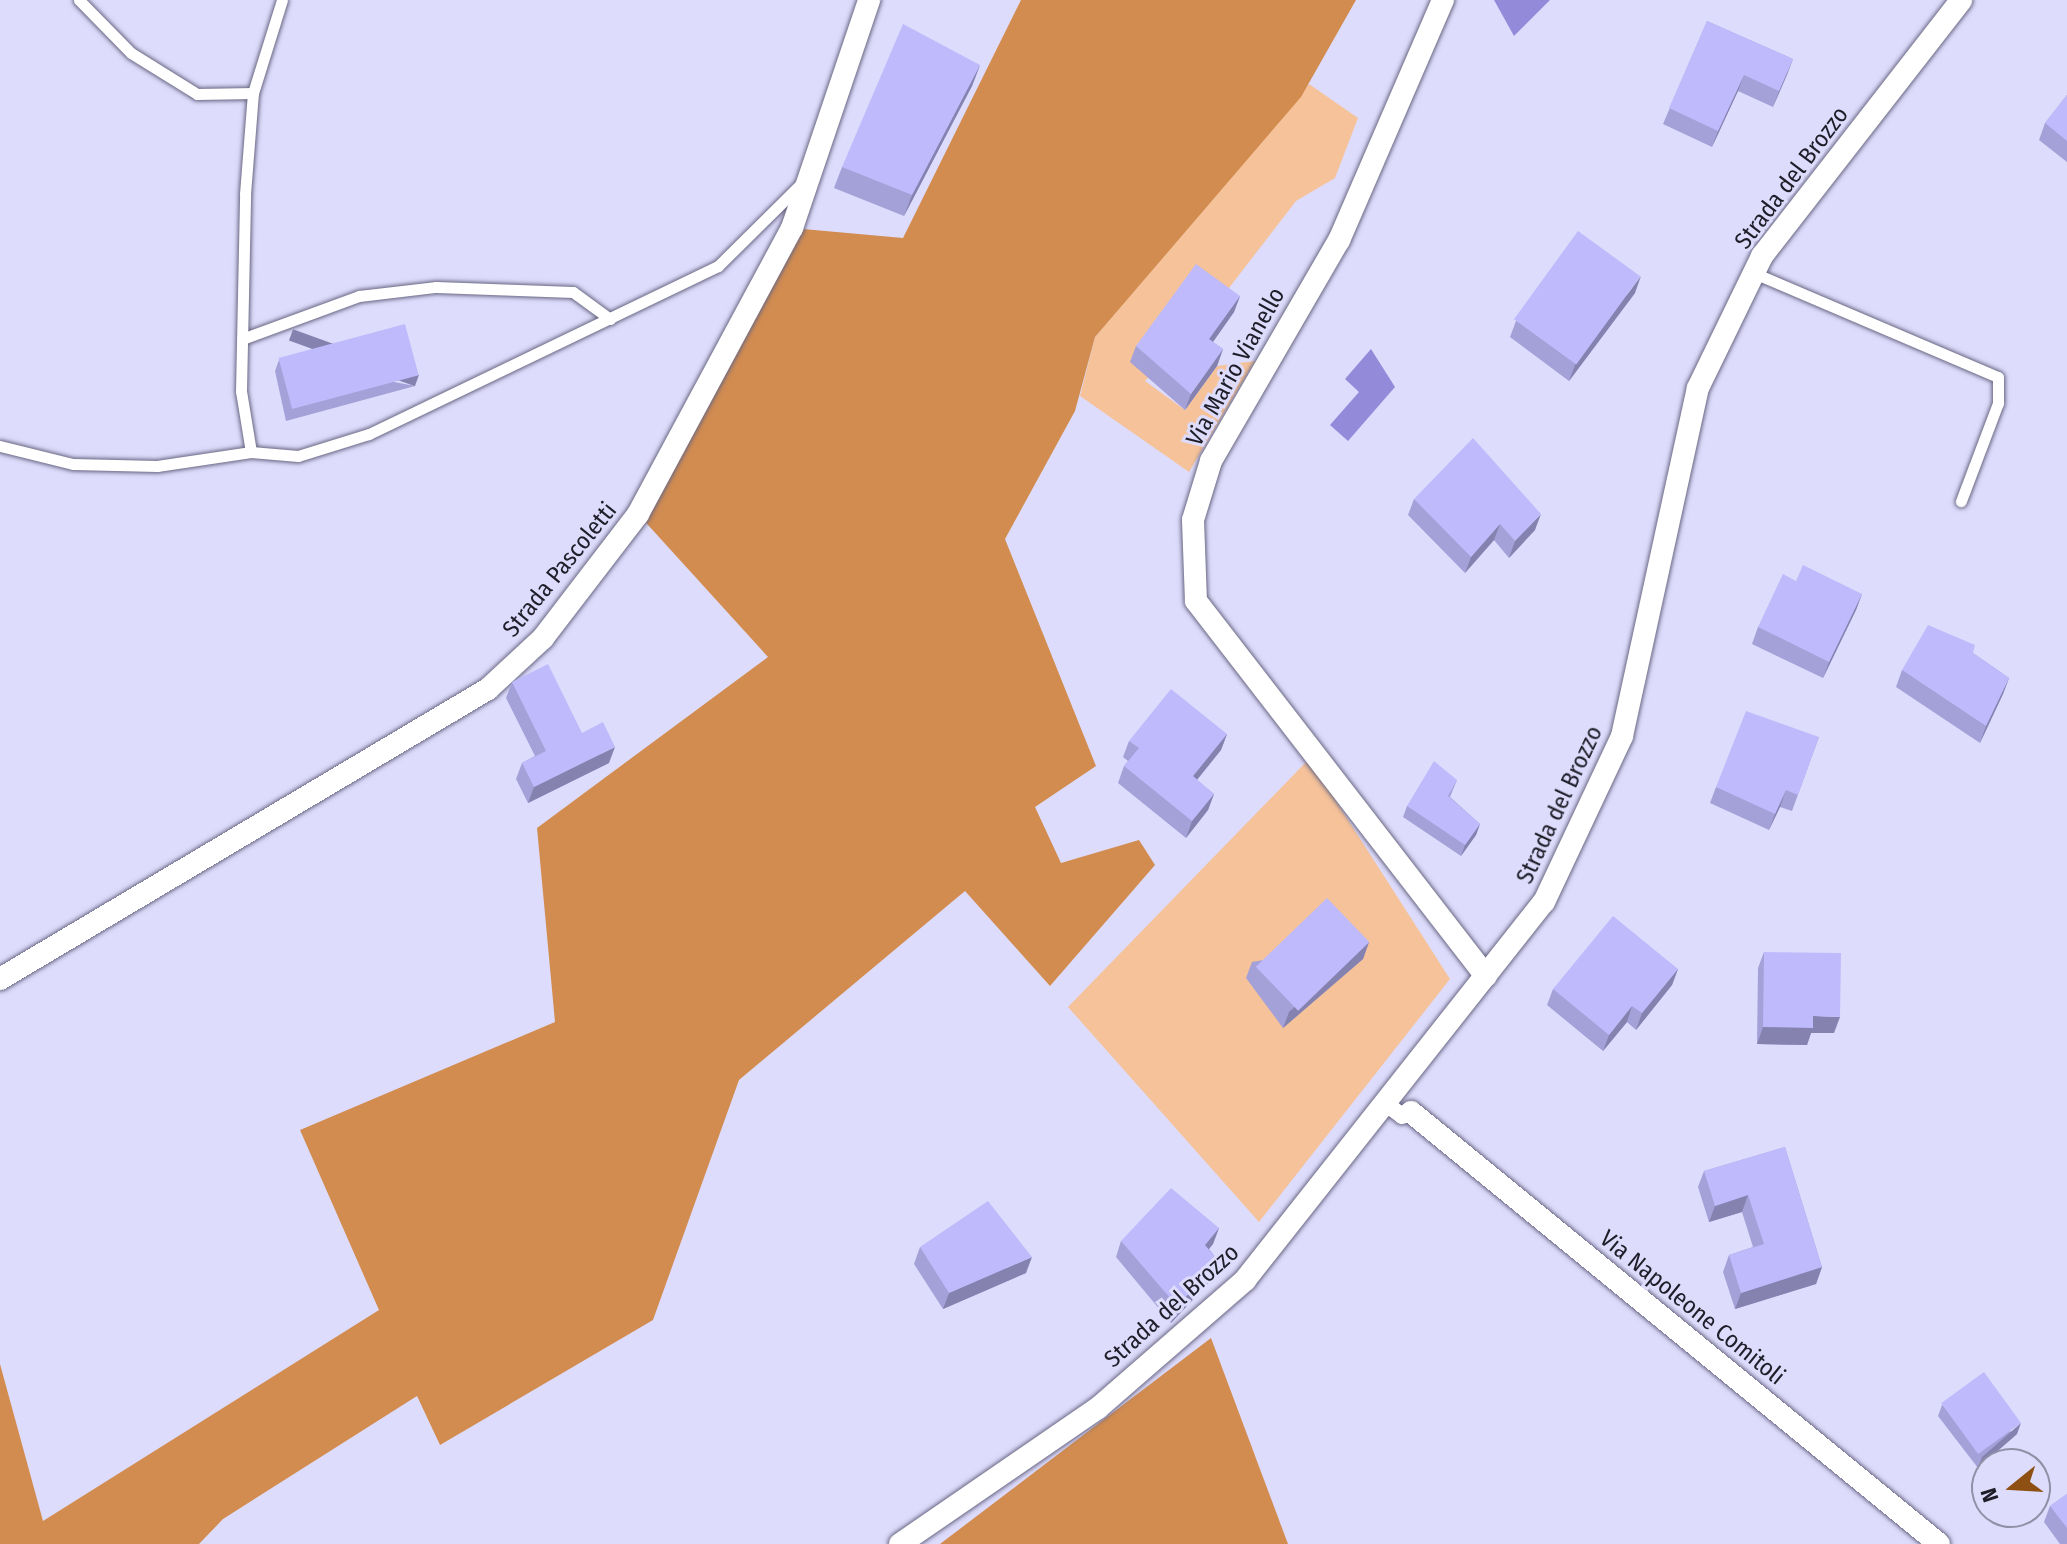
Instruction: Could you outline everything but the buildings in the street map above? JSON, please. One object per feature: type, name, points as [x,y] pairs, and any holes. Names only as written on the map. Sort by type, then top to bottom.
[{"type":"street","name":"Strada Pascoletti","points":[[0,979],[488,689],[543,638],[638,514],[792,228],[869,0]]},
{"type":"street","name":"Via Mario Vianello","points":[[1443,0],[1339,240],[1211,461],[1193,520],[1196,601],[1486,976]]},
{"type":"street","name":"Strada del Brozzo","points":[[900,1544],[1098,1408],[1245,1280],[1544,902],[1622,736],[1698,388],[1754,273],[1961,0]]},
{"type":"street","points":[[1385,1103],[1402,1116],[1411,1112]]},
{"type":"street","name":"Via Napoleone Comitoli","points":[[1411,1112],[1939,1544]]},
{"type":"lane","points":[[79,0],[131,53],[197,94],[253,93]]},
{"type":"lane","points":[[251,452],[242,339],[253,93],[282,0]]},
{"type":"lane","points":[[0,446],[73,464],[157,466],[251,452],[298,456],[369,434],[718,266],[810,175]]},
{"type":"lane","points":[[1754,273],[1998,377],[1998,403],[1961,501]]},
{"type":"lane","points":[[242,339],[359,296],[436,287],[573,292],[610,319]]},
{"type":"shaded area","points":[[1021,0],[1356,0],[1301,97],[1095,337],[1075,411],[1005,539],[1096,766],[1035,807],[1061,863],[1139,840],[1155,865],[1050,986],[965,891],[739,1080],[653,1320],[440,1445],[417,1396],[223,1519],[199,1544],[0,1544],[0,1364],[43,1521],[379,1310],[300,1130],[555,1022],[537,828],[768,657],[638,514],[792,228],[903,238]]},
{"type":"shaded area","points":[[1494,0],[1550,0],[1514,36]]},
{"type":"shaded area","points":[[1309,84],[1358,118],[1335,178],[1296,201],[1219,301],[1145,381],[1185,410],[1217,366],[1255,361],[1189,472],[1080,396],[1095,337]]},
{"type":"shaded area","points":[[1371,349],[1395,387],[1348,441],[1330,425],[1359,392],[1345,379]]},
{"type":"shaded area","points":[[1309,759],[1450,979],[1259,1222],[1068,1007]]},
{"type":"shaded area","points":[[1211,1338],[1288,1544],[940,1544]]}]
